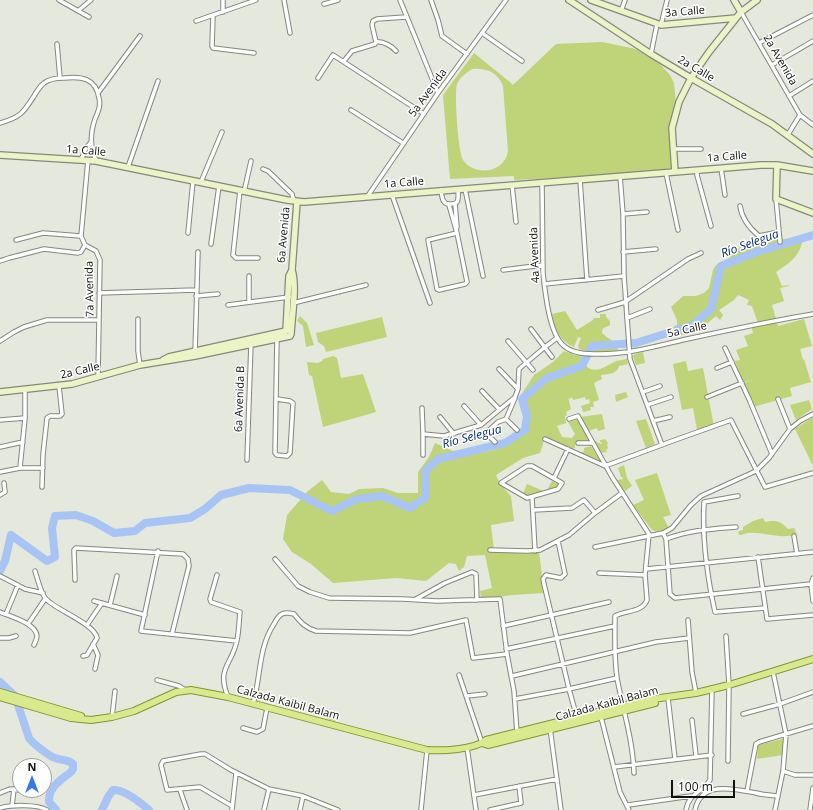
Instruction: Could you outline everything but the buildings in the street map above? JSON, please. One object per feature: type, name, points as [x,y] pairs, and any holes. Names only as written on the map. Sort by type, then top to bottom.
[{"type":"main road","name":"2a Calle","points":[[569,0],[651,54],[772,124],[813,154]]},
{"type":"main road","name":"3a Calle","points":[[591,0],[659,24],[736,18]]},
{"type":"main road","name":"2a Avenida","points":[[734,0],[741,12]]},
{"type":"main road","points":[[675,172],[672,128],[679,102],[691,78],[709,52],[741,12],[757,0]]},
{"type":"main road","name":"1a Calle","points":[[0,155],[88,160],[128,166],[296,202],[317,202],[367,196],[580,180],[761,164],[813,171]]},
{"type":"main road","points":[[777,165],[776,198],[813,213]]},
{"type":"main road","name":"6a Avenida","points":[[289,332],[296,202]]},
{"type":"main road","name":"6a Avenida","points":[[289,332],[293,303],[291,296]]},
{"type":"main road","name":"2a Calle","points":[[251,342],[284,332],[289,332]]},
{"type":"main road","name":"2a Calle","points":[[0,392],[72,384],[98,378],[140,365],[163,361],[169,357],[195,354],[277,338],[289,332]]},
{"type":"main road","name":"Calzada Kaibil Balam","points":[[482,743],[488,745],[549,728],[577,718],[624,708],[661,697],[668,698],[729,685],[813,659]]},
{"type":"main road","name":"Calzada Kaibil Balam","points":[[0,692],[8,697],[24,702],[72,713],[91,720],[112,717],[134,711],[170,695],[185,690],[191,690],[228,698],[427,750],[450,750],[467,747],[482,743],[486,740],[517,733],[601,717],[624,708]]},
{"type":"main road","name":"Calzada Kaibil Balam","points":[[0,697],[8,697]]},
{"type":"street","points":[[60,0],[89,17]]},
{"type":"street","points":[[79,10],[91,0]]},
{"type":"street","points":[[223,0],[223,12]]},
{"type":"street","points":[[196,21],[256,0]]},
{"type":"street","points":[[284,0],[290,33]]},
{"type":"street","points":[[324,4],[338,0]]},
{"type":"street","points":[[400,0],[438,93]]},
{"type":"street","points":[[431,0],[442,36],[467,54]]},
{"type":"street","name":"5a Avenida","points":[[367,196],[438,93],[506,0]]},
{"type":"street","points":[[621,11],[625,0]]},
{"type":"street","points":[[651,54],[667,0]]},
{"type":"street","name":"2a Avenida","points":[[741,12],[800,115],[813,125]]},
{"type":"street","points":[[759,43],[813,15]]},
{"type":"street","points":[[212,16],[213,48],[254,53]]},
{"type":"street","points":[[376,42],[372,25],[373,21],[377,19],[406,17]]},
{"type":"street","points":[[482,33],[522,61]]},
{"type":"street","points":[[98,93],[140,36]]},
{"type":"street","points":[[772,65],[813,41]]},
{"type":"street","points":[[344,61],[352,51],[372,45],[376,42],[381,42],[393,47],[396,51]]},
{"type":"street","points":[[58,44],[60,78]]},
{"type":"street","points":[[318,78],[333,55],[424,114]]},
{"type":"street","points":[[0,123],[15,119],[25,111],[44,83],[49,80],[75,77],[85,79],[90,82],[98,93],[100,106],[92,128],[91,142],[96,161]]},
{"type":"street","points":[[128,166],[158,81]]},
{"type":"street","points":[[789,96],[813,81]]},
{"type":"street","points":[[351,110],[403,143]]},
{"type":"street","points":[[787,136],[800,115]]},
{"type":"street","points":[[201,182],[222,132]]},
{"type":"street","points":[[81,160],[86,148],[91,142]]},
{"type":"street","points":[[673,149],[701,149]]},
{"type":"street","name":"7a Avenida","points":[[88,160],[81,236],[85,245],[96,251],[100,260],[101,279],[99,293],[98,378]]},
{"type":"street","points":[[251,161],[242,191],[233,255],[236,258],[258,258]]},
{"type":"street","points":[[721,168],[725,195]]},
{"type":"street","points":[[263,169],[268,171],[292,194],[296,202]]},
{"type":"street","points":[[697,170],[697,175],[711,226]]},
{"type":"street","points":[[666,173],[678,230]]},
{"type":"street","points":[[620,176],[623,214],[625,302],[629,351],[632,367],[662,444]]},
{"type":"street","points":[[580,180],[587,280]]},
{"type":"street","points":[[188,233],[193,181]]},
{"type":"street","name":"4a Avenida","points":[[542,182],[544,284],[551,320],[557,338],[564,347]]},
{"type":"street","points":[[512,185],[516,222]]},
{"type":"street","points":[[211,244],[219,186]]},
{"type":"street","points":[[465,188],[483,276]]},
{"type":"street","points":[[456,231],[455,204],[458,199],[458,189]]},
{"type":"street","points":[[441,190],[443,200],[449,205],[456,231],[467,282],[465,284],[439,290],[437,289],[428,240],[456,231]]},
{"type":"street","points":[[392,194],[430,302]]},
{"type":"street","points":[[776,198],[780,242]]},
{"type":"street","points":[[449,205],[455,204]]},
{"type":"street","points":[[740,206],[742,217],[750,228],[759,236],[780,232]]},
{"type":"street","points":[[623,214],[647,212]]},
{"type":"street","points":[[16,240],[43,233],[81,236]]},
{"type":"street","points":[[0,261],[44,249],[78,253],[81,252],[85,245]]},
{"type":"street","points":[[623,252],[656,249]]},
{"type":"street","points":[[195,354],[198,252]]},
{"type":"street","points":[[598,310],[625,302],[688,259],[701,253]]},
{"type":"street","points":[[503,270],[543,265]]},
{"type":"street","points":[[249,276],[249,302]]},
{"type":"street","points":[[544,284],[624,276]]},
{"type":"street","points":[[293,303],[366,285]]},
{"type":"street","points":[[99,293],[196,290]]},
{"type":"street","points":[[196,296],[218,294]]},
{"type":"street","points":[[228,305],[291,296]]},
{"type":"street","points":[[627,318],[650,309]]},
{"type":"street","name":"5a Calle","points":[[564,347],[586,354],[629,351],[776,320],[813,314]]},
{"type":"street","points":[[138,319],[138,351],[140,365]]},
{"type":"street","points":[[0,341],[24,327],[47,320],[99,320]]},
{"type":"street","points":[[531,329],[552,357]]},
{"type":"street","points":[[277,338],[275,453],[277,455],[287,456],[290,453],[293,403],[290,401],[277,399]]},
{"type":"street","points":[[495,442],[486,433],[498,422],[506,418],[518,389],[520,369],[544,347],[557,338]]},
{"type":"street","name":"6a Avenida B","points":[[247,460],[251,342]]},
{"type":"street","points":[[508,342],[533,370]]},
{"type":"street","points":[[725,348],[742,383],[772,454]]},
{"type":"street","points":[[717,368],[732,362]]},
{"type":"street","points":[[499,369],[518,389]]},
{"type":"street","points":[[707,397],[742,383]]},
{"type":"street","points":[[42,487],[43,449],[47,418],[50,416],[60,416],[62,414],[59,386]]},
{"type":"street","points":[[643,392],[660,386]]},
{"type":"street","points":[[20,468],[25,418],[25,390]]},
{"type":"street","points":[[482,391],[499,410]]},
{"type":"street","points":[[423,434],[444,436],[481,425],[515,397]]},
{"type":"street","points":[[647,405],[671,397]]},
{"type":"street","points":[[778,399],[790,429]]},
{"type":"street","points":[[464,406],[481,425]]},
{"type":"street","points":[[422,408],[423,455]]},
{"type":"street","points":[[595,547],[663,533],[672,528],[697,499],[708,492],[728,485],[756,471],[772,454],[790,429],[800,421],[813,414]]},
{"type":"street","points":[[569,419],[578,416],[605,466],[649,535],[645,575],[646,603],[638,609],[616,615],[615,626],[617,678],[624,708],[634,764],[634,773]]},
{"type":"street","points":[[440,417],[454,434]]},
{"type":"street","points":[[653,421],[670,417]]},
{"type":"street","points":[[0,420],[25,418]]},
{"type":"street","points":[[506,418],[517,430]]},
{"type":"street","points":[[545,439],[605,466],[731,420],[765,486],[813,472]]},
{"type":"street","points":[[0,447],[23,442]]},
{"type":"street","points":[[578,443],[593,443]]},
{"type":"street","points":[[554,478],[568,450]]},
{"type":"street","points":[[529,466],[562,483],[558,489],[532,497],[526,497],[501,483],[529,466]]},
{"type":"street","points":[[0,472],[20,468],[43,468]]},
{"type":"street","points":[[0,495],[5,492],[4,484]]},
{"type":"street","points":[[490,550],[540,550],[569,535],[595,513],[622,494]]},
{"type":"street","points":[[738,496],[704,502],[702,530],[711,594],[716,613],[765,608]]},
{"type":"street","points":[[532,497],[534,510],[535,550]]},
{"type":"street","points":[[534,510],[572,508],[584,500],[595,513]]},
{"type":"street","points":[[666,540],[683,533],[736,527]]},
{"type":"street","points":[[663,533],[666,540],[669,566],[670,594],[673,597],[679,598],[811,584]]},
{"type":"street","points":[[794,536],[797,554]]},
{"type":"street","points":[[558,542],[564,574],[563,577],[561,578],[546,574],[544,579],[550,615],[577,718]]},
{"type":"street","points":[[75,580],[74,550],[76,548],[158,551],[182,554],[188,559],[189,566],[172,634]]},
{"type":"street","points":[[158,551],[141,631],[237,641]]},
{"type":"street","points":[[646,569],[813,552]]},
{"type":"street","points":[[758,557],[767,618],[769,620],[813,615]]},
{"type":"street","points":[[275,559],[298,586],[329,598],[437,601],[500,599],[506,649],[515,699],[517,733]]},
{"type":"street","points":[[35,570],[45,599],[87,625],[97,636],[87,655],[83,656]]},
{"type":"street","points":[[415,600],[445,583],[472,572],[476,574],[477,600]]},
{"type":"street","points":[[599,573],[645,575]]},
{"type":"street","points":[[217,574],[210,602],[240,612],[237,641],[223,674],[224,686],[228,698]]},
{"type":"street","points":[[0,576],[25,589],[43,594]]},
{"type":"street","points":[[110,605],[117,576]]},
{"type":"street","points":[[813,578],[811,584],[813,600]]},
{"type":"street","points":[[6,614],[18,585]]},
{"type":"street","points":[[28,624],[45,599]]},
{"type":"street","points":[[94,601],[144,615]]},
{"type":"street","points":[[503,626],[609,602]]},
{"type":"street","points":[[87,625],[102,603]]},
{"type":"street","points":[[0,612],[28,624],[37,636],[34,645]]},
{"type":"street","points":[[253,705],[258,688],[260,658],[268,632],[280,615],[286,613],[294,614],[303,625],[316,631],[410,633],[466,620],[472,658],[507,654]]},
{"type":"street","points":[[688,620],[692,672],[696,693]]},
{"type":"street","points":[[506,649],[615,626]]},
{"type":"street","points":[[0,638],[16,636]]},
{"type":"street","points":[[726,636],[729,685],[728,761]]},
{"type":"street","points":[[512,676],[615,653],[656,642],[690,638]]},
{"type":"street","points":[[93,644],[98,655],[95,670]]},
{"type":"street","points":[[773,672],[786,734],[783,771],[775,810]]},
{"type":"street","points":[[459,675],[482,743]]},
{"type":"street","points":[[515,699],[617,678]]},
{"type":"street","points":[[157,680],[179,686],[185,690]]},
{"type":"street","points":[[628,805],[691,796],[705,788],[710,780],[712,755],[712,688]]},
{"type":"street","points":[[112,717],[115,691]]},
{"type":"street","points":[[743,714],[780,704],[813,692]]},
{"type":"street","points":[[467,696],[485,694]]},
{"type":"street","points":[[668,698],[675,759]]},
{"type":"street","points":[[243,728],[257,732],[263,729],[267,708]]},
{"type":"street","points":[[601,717],[620,792],[628,805],[629,810]]},
{"type":"street","points":[[692,720],[696,756]]},
{"type":"street","points":[[747,791],[756,744],[813,726]]},
{"type":"street","points":[[549,728],[561,810]]},
{"type":"street","points":[[467,747],[476,810]]},
{"type":"street","points":[[421,810],[427,750]]},
{"type":"street","points":[[236,773],[232,808],[200,787],[169,791],[165,788],[161,765],[163,761],[205,754],[236,773],[269,789],[303,796],[338,810]]},
{"type":"street","points":[[614,767],[712,755]]},
{"type":"street","points":[[783,771],[795,775],[813,775]]},
{"type":"street","points":[[474,795],[557,779]]},
{"type":"street","points":[[490,810],[521,803],[519,786]]},
{"type":"street","points":[[695,810],[696,804],[700,798],[709,792],[722,788],[778,796]]},
{"type":"street","points":[[811,810],[813,788]]},
{"type":"street","points":[[0,793],[12,789]]},
{"type":"street","points":[[264,810],[269,789]]},
{"type":"street","points":[[180,790],[187,810]]},
{"type":"street","points":[[300,810],[303,796]]},
{"type":"street","points":[[686,810],[691,796]]},
{"type":"street","points":[[12,806],[13,798]]},
{"type":"street","points":[[0,808],[12,806],[25,808],[39,807],[47,810]]},
{"type":"green space","points":[[602,42],[636,49],[660,64],[670,75],[674,83],[676,103],[672,128],[676,168],[578,177],[514,180],[514,176],[450,179],[443,95],[474,53],[512,85],[556,44]],"holes":[[[472,69],[487,70],[495,74],[503,86],[508,151],[506,158],[501,164],[496,168],[489,170],[475,169],[468,165],[463,160],[461,155],[457,122],[456,89],[461,77]]]},
{"type":"green space","points":[[764,234],[772,236],[774,240],[793,238],[802,243],[795,256],[776,272],[782,286],[789,286],[780,288],[784,301],[772,305],[778,326],[804,319],[812,346],[800,349],[811,382],[790,388],[792,396],[753,407],[743,384],[753,379],[743,383],[735,361],[740,360],[736,350],[748,346],[744,336],[753,333],[751,325],[758,323],[752,306],[747,305],[749,300],[738,295],[734,300],[719,310],[723,315],[720,320],[716,316],[697,330],[687,334],[673,336],[674,326],[677,325],[677,320],[671,307],[683,296],[696,296],[704,293],[709,288],[713,270],[716,265],[729,258],[744,243],[756,242]]},
{"type":"green space","points":[[565,311],[577,330],[593,320],[593,318],[600,318],[600,314],[606,314],[606,317],[610,321],[610,325],[603,328],[602,333],[616,343],[618,350],[598,352],[579,349],[578,346],[581,338],[578,337],[574,347],[569,344],[558,334],[554,325],[552,314]]},
{"type":"green space","points":[[300,316],[307,323],[314,345],[306,347],[303,326],[297,321]]},
{"type":"green space","points":[[382,317],[387,337],[326,352],[324,346],[318,342],[316,333]]},
{"type":"green space","points":[[564,351],[587,357],[587,367],[594,370],[601,369],[616,361],[627,359],[628,364],[619,366],[616,371],[612,373],[601,375],[602,379],[594,383],[599,400],[593,402],[594,407],[590,407],[591,410],[583,412],[581,406],[590,403],[589,399],[586,400],[585,397],[573,400],[572,397],[569,399],[568,397],[571,409],[566,412],[566,423],[557,426],[562,437],[572,438],[575,434],[568,422],[578,419],[591,442],[575,442],[575,448],[572,449],[545,438],[540,453],[523,458],[496,475],[500,484],[511,496],[514,521],[491,525],[494,551],[528,554],[532,550],[539,551],[544,593],[481,599],[480,591],[492,588],[485,555],[467,556],[464,567],[459,571],[456,564],[449,563],[426,581],[396,578],[333,583],[311,564],[292,552],[283,539],[287,515],[308,491],[322,480],[331,492],[349,494],[359,489],[383,488],[398,493],[418,493],[418,472],[429,457],[435,443],[453,451],[469,450],[496,444],[524,429],[524,420],[519,403],[521,395],[534,375],[553,362]],"holes":[[[502,446],[494,450],[470,455],[467,454]]]},
{"type":"green space","points":[[643,352],[645,363],[636,365],[633,356]]},
{"type":"green space","points":[[333,356],[337,358],[341,378],[363,374],[376,412],[323,427],[312,376],[309,375],[307,362],[318,363],[323,359]]},
{"type":"green space","points":[[686,361],[688,371],[703,368],[714,427],[697,430],[693,408],[682,410],[673,364]]},
{"type":"green space","points":[[626,392],[628,397],[616,402],[615,395]]},
{"type":"green space","points":[[809,400],[812,409],[796,420],[790,405]]},
{"type":"green space","points":[[602,414],[605,429],[598,431],[597,428],[589,431],[580,417]]},
{"type":"green space","points":[[813,417],[813,463],[812,464],[795,429]]},
{"type":"green space","points":[[646,419],[655,444],[646,448],[636,421]]},
{"type":"green space","points":[[605,439],[608,443],[608,448],[606,450],[607,452],[600,453],[595,441],[601,444],[602,442],[600,442],[600,440]]},
{"type":"green space","points":[[591,446],[601,462],[581,453],[584,451],[584,448]]},
{"type":"green space","points":[[624,465],[627,478],[632,486],[624,492],[617,480],[623,479],[618,468]]},
{"type":"green space","points":[[657,473],[671,515],[663,517],[669,528],[658,532],[652,530],[633,505],[644,500],[635,480]]},
{"type":"green space","points":[[552,481],[562,486],[560,491],[528,499],[522,496],[527,484],[546,492]]},
{"type":"green space","points":[[763,518],[765,522],[777,521],[788,529],[794,528],[797,534],[782,536],[754,533],[738,534],[739,531],[743,530],[743,527],[753,521]]},
{"type":"green space","points":[[328,712],[336,714],[335,721],[326,719]]},
{"type":"green space","points":[[783,739],[783,755],[757,759],[758,745]]},
{"type":"waterway","name":"Río Selegua","points":[[0,571],[5,561],[11,535],[47,561],[55,557],[52,528],[55,516],[76,515],[93,521],[114,533],[135,531],[145,523],[190,518],[205,509],[221,495],[249,488],[290,490],[332,511],[357,499],[382,496],[410,508],[425,498],[425,471],[438,459],[505,443],[525,430],[527,416],[522,399],[547,378],[582,366],[592,346],[636,343],[693,325],[711,309],[721,266],[757,252],[813,235]]},
{"type":"waterway","name":"Río Selegua","points":[[0,682],[15,696],[29,738],[52,757],[68,761],[73,764],[73,769],[71,772],[56,784],[49,797],[49,802],[56,810]]},
{"type":"waterway","name":"Río Selegua","points":[[102,810],[113,790],[127,794],[149,810]]}]
